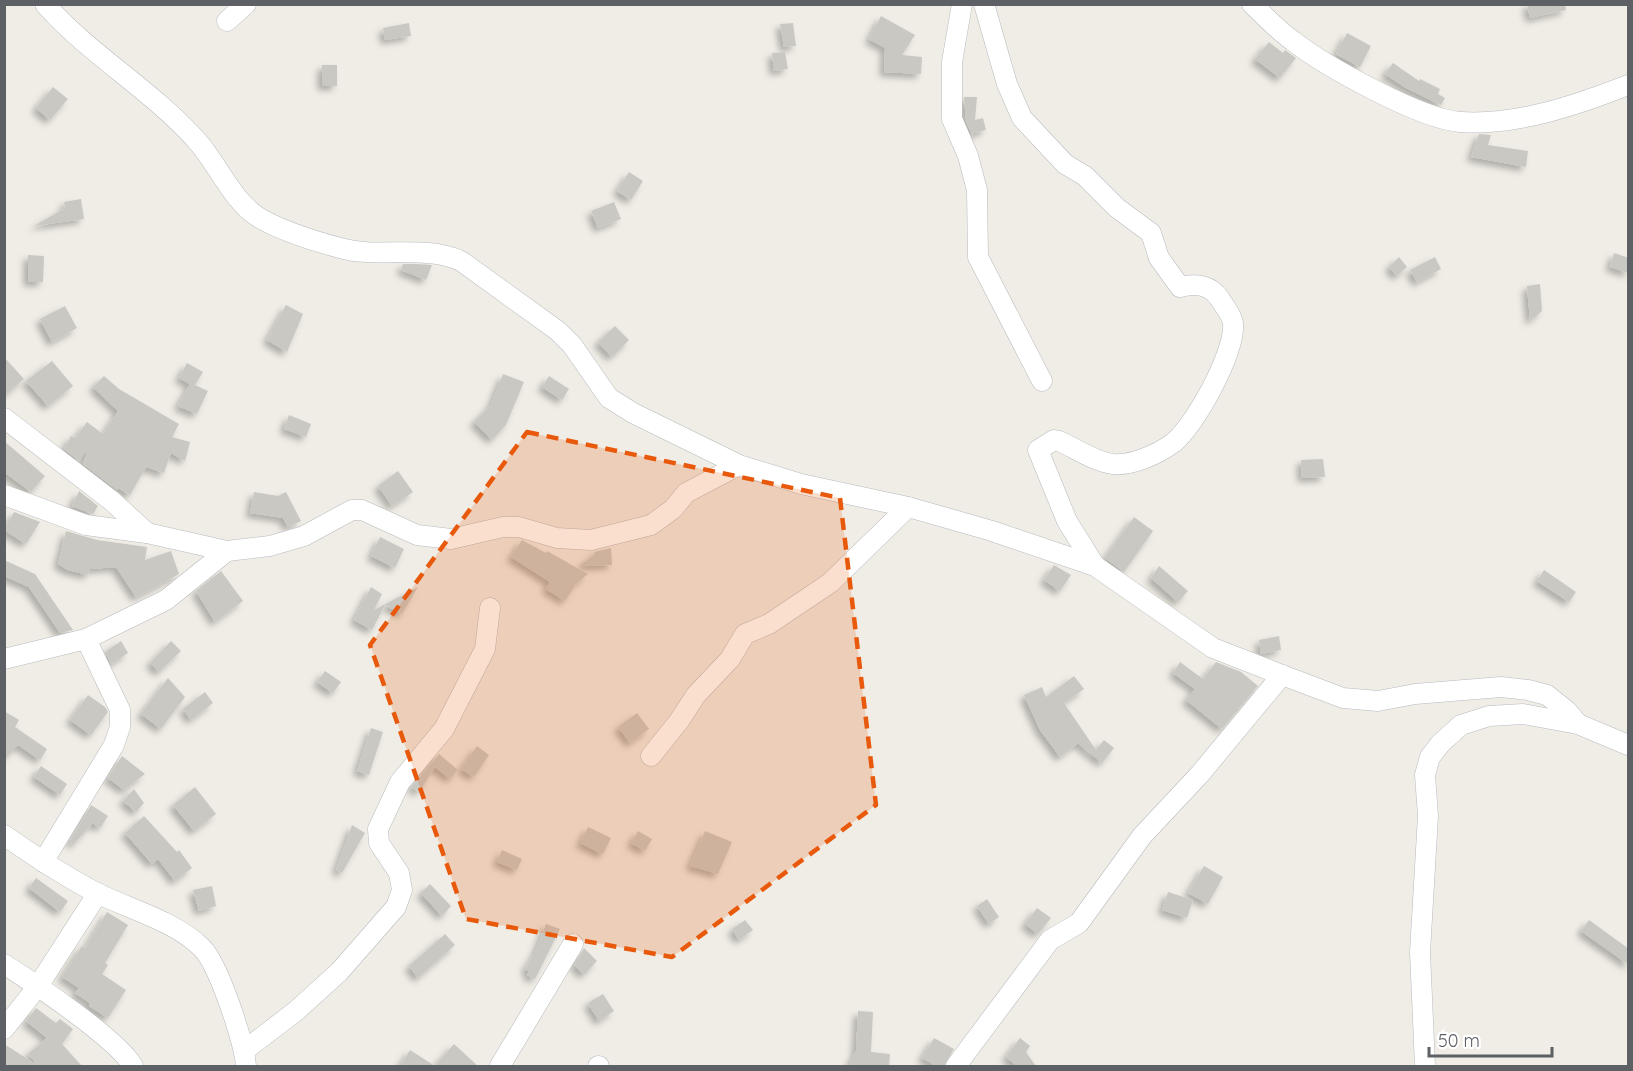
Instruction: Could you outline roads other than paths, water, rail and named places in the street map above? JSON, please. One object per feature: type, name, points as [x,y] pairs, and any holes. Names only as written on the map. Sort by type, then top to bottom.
[{"type":"street","points":[[45,4],[86,46],[143,89],[198,142],[244,204],[258,216],[341,249],[374,253],[445,254],[461,261],[558,331],[572,345],[609,398],[633,413],[739,465],[801,484],[908,507],[992,531],[1095,566],[1213,648],[1343,698],[1377,701],[1415,694],[1501,687],[1547,695],[1568,711],[1578,724]]},
{"type":"street","points":[[227,21],[246,4]]},
{"type":"street","points":[[962,4],[952,62],[952,119],[968,156],[977,190],[978,257],[1042,381]]},
{"type":"street","points":[[984,4],[1006,84],[1022,118],[1065,164],[1085,176],[1117,208],[1151,233],[1159,258],[1180,287],[1195,283],[1215,292],[1233,320],[1233,337],[1228,356],[1188,427],[1173,442],[1128,464],[1104,461],[1054,440],[1038,450],[1067,521],[1095,566]]},
{"type":"street","points":[[1252,4],[1294,42],[1355,79],[1428,116],[1461,122],[1530,117],[1582,103],[1629,85]]},
{"type":"street","points":[[4,418],[112,501],[147,533]]},
{"type":"street","points":[[4,495],[86,525],[147,533],[227,551],[270,546],[304,536],[352,510],[362,510],[417,535],[451,539],[504,527],[519,527],[557,538],[591,540],[651,525],[673,509],[686,493],[739,465]]},
{"type":"street","points":[[651,756],[696,695],[730,658],[745,634],[769,624],[830,583],[908,507]]},
{"type":"street","points":[[4,659],[86,639],[166,600],[227,551]]},
{"type":"street","points":[[4,835],[43,862],[98,893],[178,930],[203,948],[218,976],[246,1058],[339,972],[396,907],[402,890],[399,873],[379,843],[378,829],[400,782],[444,729],[485,649],[490,608]]},
{"type":"street","points":[[43,862],[114,745],[120,727],[120,710],[86,639]]},
{"type":"street","points":[[956,1066],[1050,940],[1079,923],[1142,836],[1200,774],[1282,675]]},
{"type":"street","points":[[1425,1066],[1420,952],[1428,816],[1425,775],[1430,757],[1461,725],[1489,716],[1523,714],[1578,724],[1629,745]]},
{"type":"street","points":[[4,1029],[38,986],[98,893]]},
{"type":"street","points":[[500,1066],[573,944]]},
{"type":"street","points":[[4,964],[38,986],[128,1059],[133,1066]]}]
